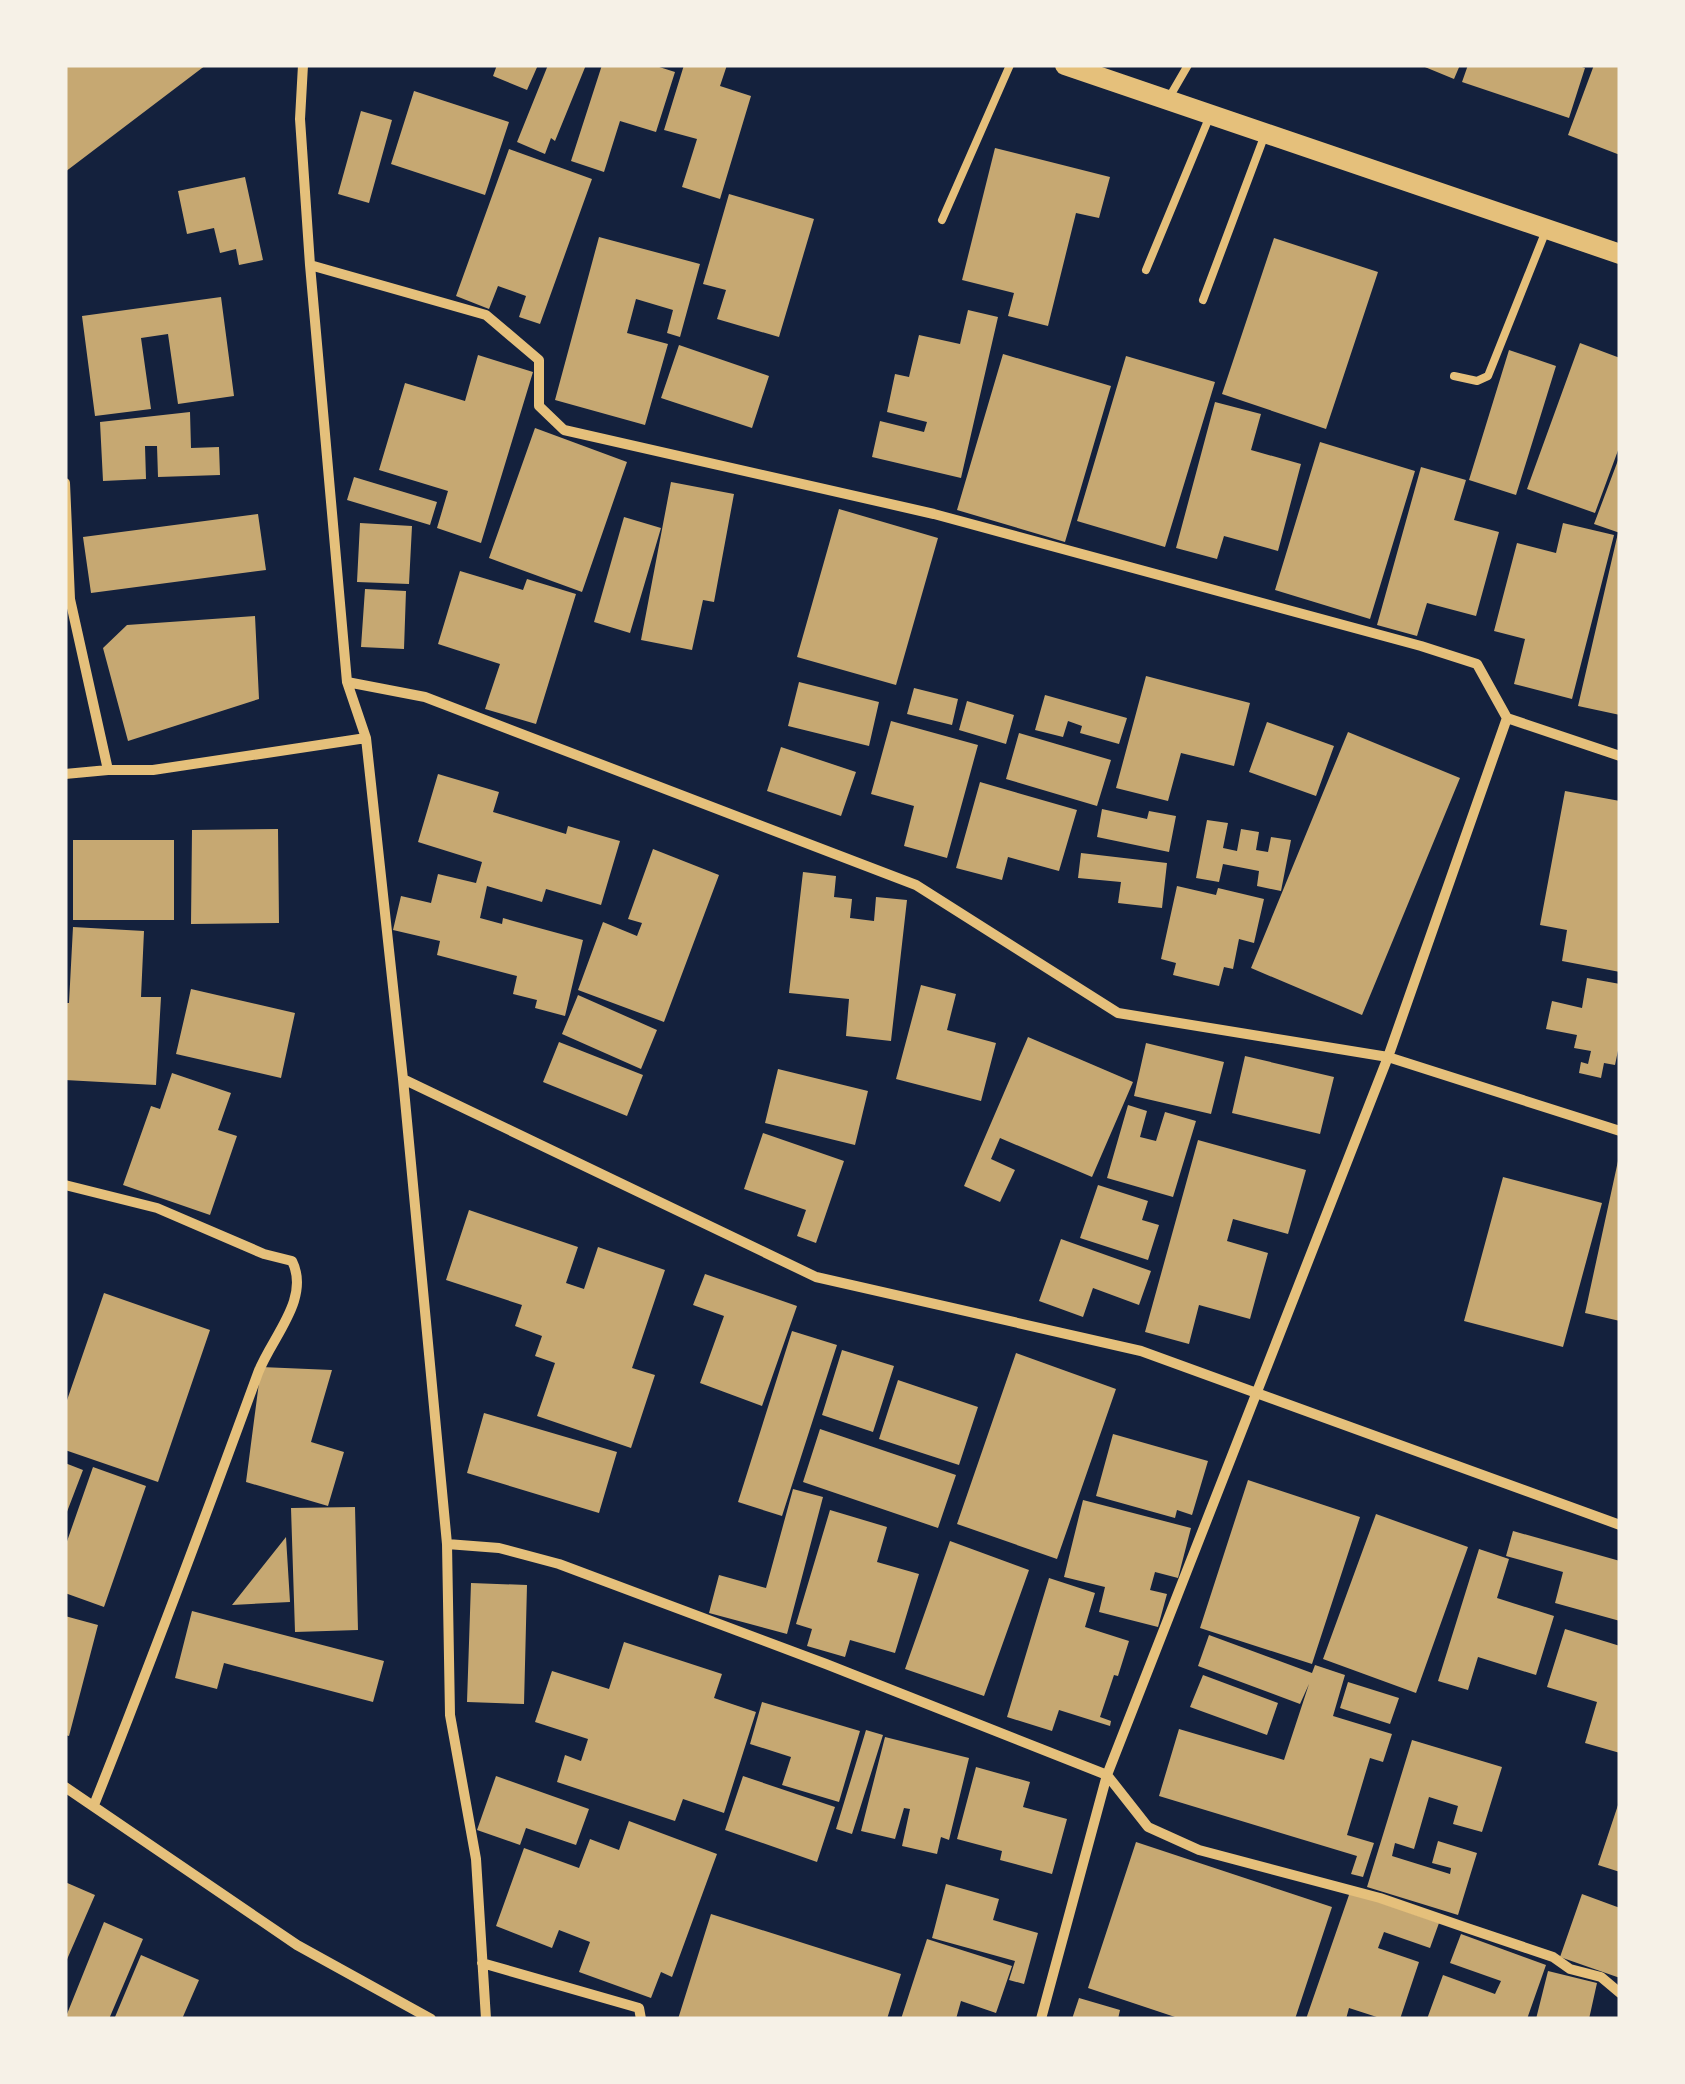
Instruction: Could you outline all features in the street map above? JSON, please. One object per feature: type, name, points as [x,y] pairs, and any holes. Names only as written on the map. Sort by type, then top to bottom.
[{"type":"main road","points":[[1066,65],[1620,254]]},
{"type":"street","points":[[303,65],[300,119],[310,265],[347,682],[366,738],[403,1079],[447,1544],[450,1715],[476,1858],[486,2019]]},
{"type":"street","points":[[310,265],[486,315],[540,360],[539,406],[564,430],[934,514],[1421,646],[1477,664],[1507,718],[1620,756]]},
{"type":"street","points":[[65,482],[67,599],[108,770]]},
{"type":"street","points":[[347,682],[425,698],[916,885],[1118,1013],[1388,1057],[1620,1131]]},
{"type":"street","points":[[1041,2019],[1107,1774],[1388,1057],[1507,718]]},
{"type":"street","points":[[65,774],[153,770],[366,738]]},
{"type":"street","points":[[403,1079],[816,1276],[1141,1350],[1620,1525]]},
{"type":"street","points":[[65,1185],[156,1208],[264,1254],[292,1261],[299,1292],[260,1367],[189,1566],[94,1805]]},
{"type":"street","points":[[447,1544],[499,1548],[559,1564],[1107,1774],[1148,1827],[1199,1850],[1380,1898],[1553,1958],[1570,1969],[1601,1977],[1620,1993]]},
{"type":"street","points":[[65,1787],[298,1945],[431,2019]]},
{"type":"street","points":[[482,1963],[640,2008],[641,2019]]},
{"type":"lane","points":[[942,220],[1010,65]]},
{"type":"lane","points":[[1168,100],[1188,65]]},
{"type":"lane","points":[[1146,270],[1211,114]]},
{"type":"lane","points":[[1202,300],[1265,133]]},
{"type":"lane","points":[[1454,376],[1477,381],[1488,376],[1547,229]]},
{"type":"building","points":[[65,65],[206,65],[65,172]]},
{"type":"building","points":[[497,65],[538,65],[527,90],[493,76]]},
{"type":"building","points":[[548,65],[586,65],[555,141],[551,138],[545,154],[517,142]]},
{"type":"building","points":[[602,65],[653,65],[675,72],[656,132],[620,121],[604,172],[571,161]]},
{"type":"building","points":[[684,65],[727,65],[720,86],[751,96],[720,199],[682,187],[697,139],[664,130]]},
{"type":"building","points":[[1420,65],[1460,65],[1454,79]]},
{"type":"building","points":[[1468,65],[1585,68],[1569,118],[1462,82]]},
{"type":"building","points":[[1594,65],[1620,65],[1620,155],[1568,135]]},
{"type":"building","points":[[414,91],[509,122],[485,195],[391,164]]},
{"type":"building","points":[[361,111],[392,120],[369,203],[338,194]]},
{"type":"building","points":[[995,148],[1110,177],[1099,218],[1076,213],[1048,326],[1008,316],[1014,293],[962,280]]},
{"type":"building","points":[[509,149],[592,179],[540,324],[519,317],[526,296],[498,286],[489,309],[456,296]]},
{"type":"building","points":[[245,177],[263,260],[239,265],[236,249],[220,253],[214,228],[187,234],[178,191]]},
{"type":"building","points":[[729,194],[814,219],[779,337],[717,319],[726,290],[703,284]]},
{"type":"building","points":[[599,237],[700,264],[680,337],[667,333],[673,310],[636,299],[627,333],[668,344],[645,425],[555,400]]},
{"type":"building","points":[[1274,238],[1378,272],[1326,429],[1222,394]]},
{"type":"building","points":[[221,297],[234,396],[178,404],[168,334],[141,338],[151,409],[95,416],[82,316]]},
{"type":"building","points":[[968,310],[998,317],[961,478],[872,457],[880,421],[924,432],[927,422],[887,412],[895,374],[909,377],[919,335],[960,344]]},
{"type":"building","points":[[1580,343],[1620,358],[1620,445],[1595,513],[1527,489]]},
{"type":"building","points":[[679,345],[769,376],[752,428],[661,398]]},
{"type":"building","points":[[1509,350],[1556,366],[1516,495],[1469,480]]},
{"type":"building","points":[[1003,354],[1111,386],[1065,542],[957,510]]},
{"type":"building","points":[[478,355],[533,372],[481,543],[437,528],[448,491],[379,470],[405,383],[465,401]]},
{"type":"building","points":[[1126,356],[1215,382],[1165,547],[1077,521]]},
{"type":"building","points":[[1215,402],[1261,414],[1251,450],[1301,464],[1278,551],[1224,536],[1217,559],[1176,548]]},
{"type":"building","points":[[190,412],[191,448],[219,447],[220,475],[158,477],[157,446],[145,446],[146,479],[103,481],[100,422]]},
{"type":"building","points":[[535,428],[627,462],[582,592],[489,558]]},
{"type":"building","points":[[1320,442],[1415,471],[1370,619],[1275,590]]},
{"type":"building","points":[[1620,455],[1620,533],[1594,524]]},
{"type":"building","points":[[1421,467],[1466,480],[1454,520],[1499,532],[1476,616],[1427,603],[1417,636],[1377,625]]},
{"type":"building","points":[[354,477],[437,502],[430,525],[347,500]]},
{"type":"building","points":[[671,482],[734,494],[714,602],[703,600],[692,650],[641,640]]},
{"type":"building","points":[[839,509],[938,538],[896,685],[797,657]]},
{"type":"building","points":[[258,514],[266,570],[91,593],[83,537]]},
{"type":"building","points":[[624,517],[661,528],[630,633],[594,622]]},
{"type":"building","points":[[360,523],[412,526],[409,584],[357,582]]},
{"type":"building","points":[[1563,523],[1614,535],[1572,699],[1514,684],[1525,639],[1494,631],[1517,543],[1556,553]]},
{"type":"building","points":[[1620,533],[1620,715],[1578,706]]},
{"type":"building","points":[[460,571],[523,590],[527,579],[576,594],[536,724],[485,709],[500,664],[438,644]]},
{"type":"building","points":[[365,589],[406,591],[404,649],[361,647]]},
{"type":"building","points":[[255,616],[259,699],[128,741],[103,648],[127,625]]},
{"type":"building","points":[[1146,676],[1250,703],[1234,766],[1181,753],[1168,801],[1116,788]]},
{"type":"building","points":[[799,682],[879,702],[869,746],[788,726]]},
{"type":"building","points":[[914,688],[958,699],[952,725],[907,714]]},
{"type":"building","points":[[1045,695],[1127,718],[1119,744],[1080,733],[1082,726],[1068,721],[1063,737],[1035,730]]},
{"type":"building","points":[[967,701],[1014,715],[1006,744],[959,730]]},
{"type":"building","points":[[891,721],[978,745],[947,858],[904,846],[914,806],[871,794]]},
{"type":"building","points":[[1267,722],[1334,746],[1316,796],[1249,772]]},
{"type":"building","points":[[1348,732],[1460,778],[1362,1015],[1251,968]]},
{"type":"building","points":[[1019,733],[1111,760],[1097,806],[1006,779]]},
{"type":"building","points":[[781,747],[856,772],[841,816],[767,791]]},
{"type":"building","points":[[438,774],[499,792],[493,812],[566,834],[568,826],[620,841],[601,905],[546,889],[542,902],[487,886],[480,918],[502,924],[503,918],[583,940],[565,1016],[535,1008],[537,1000],[513,994],[517,976],[437,955],[440,941],[393,930],[401,896],[431,903],[438,874],[476,883],[482,862],[418,842]]},
{"type":"building","points":[[980,782],[1077,810],[1059,871],[1008,857],[1002,880],[956,868]]},
{"type":"building","points":[[1565,791],[1620,801],[1620,972],[1562,961],[1567,930],[1540,925]]},
{"type":"building","points":[[1102,809],[1147,819],[1149,811],[1176,816],[1169,852],[1097,837]]},
{"type":"building","points":[[1207,820],[1228,823],[1223,848],[1237,851],[1241,829],[1259,832],[1256,850],[1268,852],[1271,837],[1291,840],[1281,891],[1257,886],[1259,871],[1223,864],[1219,882],[1196,878]]},
{"type":"building","points":[[278,829],[279,923],[191,924],[192,830]]},
{"type":"building","points":[[73,840],[174,840],[174,920],[73,920]]},
{"type":"building","points":[[653,849],[719,875],[664,1022],[578,990],[603,922],[637,936],[642,923],[628,919]]},
{"type":"building","points":[[1081,853],[1167,863],[1162,908],[1118,903],[1121,882],[1078,878]]},
{"type":"building","points":[[803,872],[836,876],[834,897],[852,899],[850,918],[874,921],[876,897],[907,900],[891,1041],[846,1036],[849,999],[789,993]]},
{"type":"building","points":[[1177,886],[1216,895],[1218,888],[1264,899],[1254,943],[1239,939],[1233,969],[1224,967],[1219,986],[1173,975],[1176,963],[1161,959]]},
{"type":"building","points":[[73,927],[144,931],[141,997],[161,997],[156,1085],[65,1080],[65,1003],[69,1003]]},
{"type":"building","points":[[1587,978],[1620,984],[1620,1041],[1615,1065],[1604,1063],[1601,1078],[1579,1073],[1581,1062],[1588,1064],[1591,1051],[1574,1048],[1577,1035],[1546,1029],[1552,1001],[1582,1008]]},
{"type":"building","points":[[921,985],[956,994],[947,1030],[996,1043],[981,1101],[896,1079]]},
{"type":"building","points":[[191,989],[295,1013],[281,1078],[176,1054]]},
{"type":"building","points":[[578,995],[657,1030],[641,1069],[562,1034]]},
{"type":"building","points":[[1028,1037],[1133,1082],[1092,1177],[1000,1138],[991,1159],[1015,1170],[1000,1202],[964,1186]]},
{"type":"building","points":[[559,1042],[643,1075],[627,1116],[543,1082]]},
{"type":"building","points":[[1146,1043],[1224,1062],[1211,1114],[1134,1096]]},
{"type":"building","points":[[1245,1056],[1334,1077],[1320,1134],[1232,1113]]},
{"type":"building","points":[[778,1069],[868,1091],[855,1145],[765,1123]]},
{"type":"building","points":[[172,1073],[231,1093],[218,1130],[237,1136],[210,1215],[123,1185],[151,1106],[160,1109]]},
{"type":"building","points":[[1128,1105],[1147,1111],[1140,1137],[1156,1141],[1165,1112],[1196,1121],[1173,1197],[1107,1178]]},
{"type":"building","points":[[763,1133],[844,1161],[816,1243],[797,1236],[806,1210],[744,1189]]},
{"type":"building","points":[[1198,1140],[1306,1170],[1288,1234],[1233,1219],[1227,1241],[1268,1253],[1250,1319],[1199,1305],[1189,1344],[1145,1332]]},
{"type":"building","points":[[1620,1161],[1620,1321],[1585,1313]]},
{"type":"building","points":[[1503,1177],[1602,1203],[1563,1347],[1464,1321]]},
{"type":"building","points":[[1098,1185],[1148,1201],[1142,1220],[1159,1225],[1148,1260],[1080,1238]]},
{"type":"building","points":[[469,1210],[578,1247],[566,1283],[584,1289],[598,1247],[665,1270],[632,1368],[655,1375],[631,1448],[537,1416],[555,1363],[535,1356],[542,1336],[515,1326],[522,1305],[446,1280]]},
{"type":"building","points":[[1061,1239],[1151,1271],[1139,1305],[1093,1288],[1083,1317],[1039,1301]]},
{"type":"building","points":[[705,1274],[797,1306],[762,1406],[700,1383],[724,1316],[693,1305]]},
{"type":"building","points":[[104,1293],[210,1330],[158,1482],[65,1450],[65,1406]]},
{"type":"building","points":[[792,1331],[837,1345],[782,1516],[738,1502]]},
{"type":"building","points":[[842,1350],[894,1366],[873,1432],[822,1415]]},
{"type":"building","points":[[1016,1353],[1116,1389],[1057,1559],[957,1524]]},
{"type":"building","points":[[261,1367],[332,1370],[311,1442],[344,1452],[328,1506],[246,1482]]},
{"type":"building","points":[[898,1380],[978,1407],[959,1465],[879,1439]]},
{"type":"building","points":[[484,1413],[617,1452],[599,1513],[467,1473]]},
{"type":"building","points":[[820,1429],[956,1475],[938,1528],[803,1482]]},
{"type":"building","points":[[1113,1434],[1208,1461],[1192,1515],[1177,1510],[1175,1518],[1096,1496]]},
{"type":"building","points":[[65,1463],[83,1470],[65,1517]]},
{"type":"building","points":[[93,1467],[146,1486],[104,1607],[65,1593],[65,1547]]},
{"type":"building","points":[[1248,1480],[1360,1517],[1312,1664],[1200,1628]]},
{"type":"building","points":[[793,1489],[823,1497],[787,1634],[709,1613],[719,1575],[766,1588]]},
{"type":"building","points":[[1083,1500],[1191,1528],[1178,1578],[1155,1572],[1150,1590],[1167,1594],[1158,1627],[1099,1612],[1105,1587],[1064,1577]]},
{"type":"building","points":[[355,1507],[358,1630],[295,1632],[291,1508]]},
{"type":"building","points":[[830,1510],[887,1527],[877,1562],[919,1574],[895,1653],[850,1640],[845,1657],[807,1646],[812,1629],[796,1624]]},
{"type":"building","points":[[1376,1514],[1468,1547],[1416,1693],[1323,1659]]},
{"type":"building","points":[[1513,1531],[1620,1561],[1620,1621],[1555,1603],[1563,1572],[1506,1556]]},
{"type":"building","points":[[286,1537],[290,1602],[232,1605]]},
{"type":"building","points":[[950,1541],[1029,1570],[984,1696],[905,1669]]},
{"type":"building","points":[[1479,1549],[1509,1559],[1497,1598],[1554,1616],[1536,1675],[1478,1657],[1468,1690],[1438,1681]]},
{"type":"building","points":[[1049,1578],[1095,1593],[1085,1627],[1129,1641],[1100,1717],[1111,1721],[1110,1726],[1059,1710],[1052,1731],[1007,1717]]},
{"type":"building","points":[[471,1583],[527,1585],[524,1704],[467,1702]]},
{"type":"building","points":[[192,1611],[384,1661],[373,1702],[224,1663],[217,1689],[175,1678]]},
{"type":"building","points":[[65,1616],[98,1625],[69,1736],[65,1735]]},
{"type":"building","points":[[1565,1629],[1620,1646],[1620,1753],[1585,1743],[1597,1702],[1547,1687]]},
{"type":"building","points":[[1209,1635],[1312,1673],[1315,1665],[1345,1675],[1333,1716],[1392,1734],[1383,1762],[1370,1758],[1347,1835],[1374,1843],[1363,1877],[1351,1874],[1357,1856],[1159,1796],[1179,1729],[1284,1760],[1309,1684],[1300,1704],[1198,1666]]},
{"type":"building","points":[[624,1642],[722,1674],[714,1698],[756,1712],[724,1813],[683,1799],[675,1821],[557,1782],[565,1755],[581,1761],[588,1739],[535,1722],[552,1671],[609,1689]]},
{"type":"building","points":[[1203,1675],[1278,1703],[1267,1735],[1190,1707]]},
{"type":"building","points":[[1348,1682],[1399,1698],[1390,1724],[1340,1708]]},
{"type":"building","points":[[762,1702],[860,1731],[839,1802],[782,1785],[791,1757],[750,1744]]},
{"type":"building","points":[[866,1730],[883,1735],[852,1834],[836,1829]]},
{"type":"building","points":[[885,1737],[969,1758],[949,1840],[941,1837],[937,1854],[902,1846],[910,1809],[904,1808],[895,1839],[861,1831]]},
{"type":"building","points":[[1412,1740],[1502,1767],[1482,1832],[1453,1824],[1458,1806],[1429,1797],[1414,1849],[1395,1843],[1392,1856],[1450,1874],[1451,1868],[1432,1863],[1438,1841],[1477,1853],[1458,1915],[1367,1887]]},
{"type":"building","points":[[976,1767],[1030,1782],[1023,1807],[1067,1819],[1052,1874],[1000,1860],[1002,1851],[957,1839]]},
{"type":"building","points":[[496,1776],[589,1809],[576,1845],[526,1828],[520,1845],[477,1830]]},
{"type":"building","points":[[743,1776],[835,1807],[817,1862],[725,1830]]},
{"type":"building","points":[[1620,1799],[1620,1872],[1598,1865]]},
{"type":"building","points":[[629,1821],[717,1854],[672,1977],[661,1972],[651,1998],[579,1972],[590,1942],[559,1930],[552,1948],[496,1926],[524,1848],[579,1868],[590,1839],[619,1850]]},
{"type":"building","points":[[1136,1842],[1332,1907],[1295,2019],[1181,2019],[1088,1988]]},
{"type":"building","points":[[65,1882],[95,1895],[65,1964]]},
{"type":"building","points":[[946,1884],[999,1899],[993,1920],[1038,1933],[1024,1984],[1009,1980],[1015,1961],[932,1938]]},
{"type":"building","points":[[1350,1892],[1439,1923],[1430,1948],[1384,1932],[1378,1948],[1419,1962],[1400,2019],[1383,2019],[1349,2008],[1346,2019],[1306,2019]]},
{"type":"building","points":[[1582,1894],[1620,1908],[1620,1978],[1560,1957]]},
{"type":"building","points":[[711,1914],[901,1974],[887,2019],[678,2019]]},
{"type":"building","points":[[104,1922],[143,1939],[109,2019],[65,2019]]},
{"type":"building","points":[[1461,1934],[1546,1965],[1527,2019],[1427,2019],[1443,1975],[1495,1994],[1501,1981],[1450,1963]]},
{"type":"building","points":[[927,1939],[1012,1966],[996,2013],[961,2001],[956,2019],[901,2019]]},
{"type":"building","points":[[141,1955],[199,1980],[182,2019],[115,2017]]},
{"type":"building","points":[[1548,1971],[1597,1983],[1589,2019],[1536,2019]]},
{"type":"building","points":[[1079,1998],[1120,2010],[1118,2019],[1072,2019]]}]
